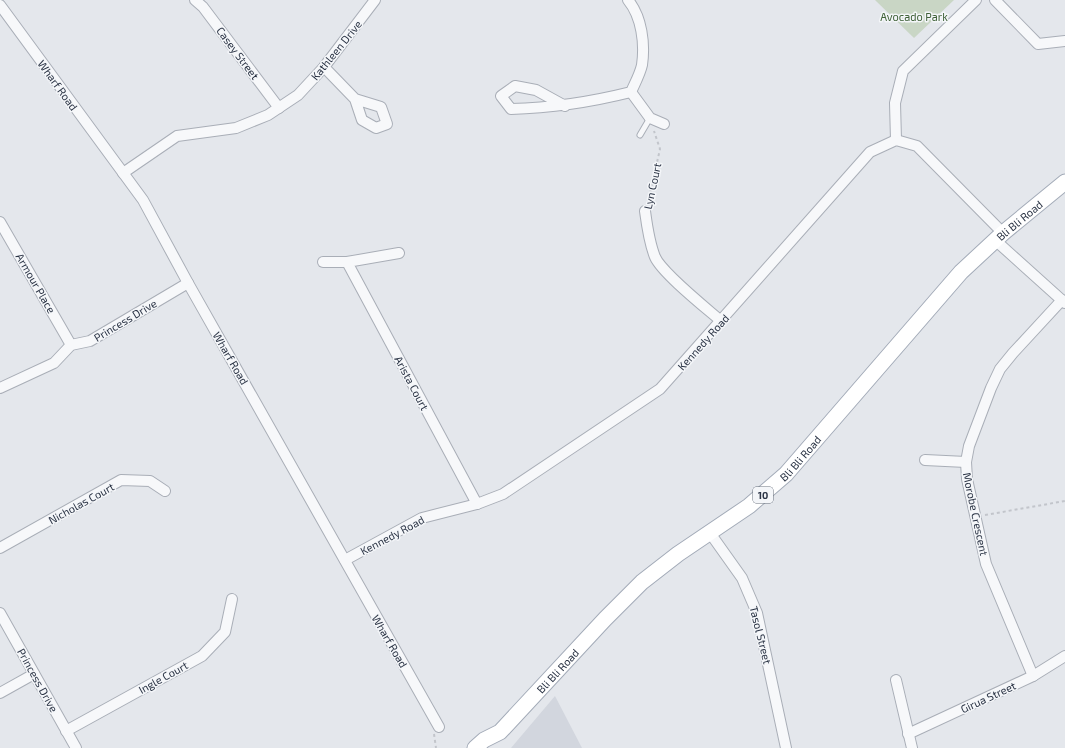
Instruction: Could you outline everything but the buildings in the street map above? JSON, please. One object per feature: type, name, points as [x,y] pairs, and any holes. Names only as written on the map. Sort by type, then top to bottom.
[{"type":"main road","name":"Bli Bli Road","points":[[475,748],[484,740],[500,732],[626,597],[658,569],[749,506],[786,474],[939,296],[999,236],[1065,182]]},
{"type":"main road","name":"Bli Bli Road","points":[[494,748],[500,732]]},
{"type":"street","name":"Casey Street","points":[[195,0],[203,7],[279,108]]},
{"type":"street","name":"Kathleen Drive","points":[[123,173],[178,136],[236,128],[268,115],[298,95],[324,67],[375,0]]},
{"type":"street","points":[[628,0],[634,7],[642,34],[642,66],[631,92]]},
{"type":"street","points":[[976,0],[903,71],[895,103],[896,140],[918,146],[999,236],[1064,301]]},
{"type":"street","points":[[995,0],[1038,44],[1065,41]]},
{"type":"street","name":"Wharf Road","points":[[0,5],[143,200],[188,283],[439,727]]},
{"type":"street","points":[[324,67],[355,99]]},
{"type":"street","points":[[565,106],[536,90],[515,86],[501,96],[510,109],[565,106],[595,101],[631,92]]},
{"type":"street","points":[[631,92],[650,118],[664,124]]},
{"type":"street","name":"Kennedy Road","points":[[345,560],[422,518],[477,504],[503,494],[660,390],[870,152],[896,140]]},
{"type":"street","name":"Lyn Court","points":[[645,211],[648,236],[655,258],[679,284],[722,321]]},
{"type":"street","name":"Armour Place","points":[[0,222],[70,345]]},
{"type":"street","points":[[323,262],[347,262],[399,253]]},
{"type":"street","name":"Arista Court","points":[[347,262],[477,504]]},
{"type":"street","name":"Princess Drive","points":[[70,345],[90,341],[188,283]]},
{"type":"street","name":"Morobe Crescent","points":[[1033,676],[990,574],[975,517],[966,471],[966,462],[969,446],[991,388],[1000,370],[1013,352],[1064,301]]},
{"type":"street","points":[[0,388],[54,363],[70,345]]},
{"type":"street","points":[[925,460],[966,462]]},
{"type":"street","name":"Nicholas Court","points":[[0,548],[121,480],[150,482],[165,491]]},
{"type":"street","name":"Tasol Street","points":[[710,533],[742,578],[757,613],[786,748]]},
{"type":"street","name":"Ingle Court","points":[[66,731],[202,656],[225,632],[232,599]]},
{"type":"street","name":"Princess Drive","points":[[0,613],[76,748]]},
{"type":"street","name":"Girua Street","points":[[908,734],[1033,676],[1065,656]]},
{"type":"street","points":[[0,693],[34,674]]},
{"type":"street","points":[[896,680],[912,748]]},
{"type":"lane","points":[[640,135],[650,118]]},
{"type":"path","name":"Lyn Court","points":[[645,211],[649,200],[660,149],[650,118]]},
{"type":"path","points":[[975,517],[1065,501]]},
{"type":"shaded area","points":[[555,696],[582,748],[511,748]]},
{"type":"green space","name":"Avocado Park","points":[[875,0],[954,0],[914,38]]}]
